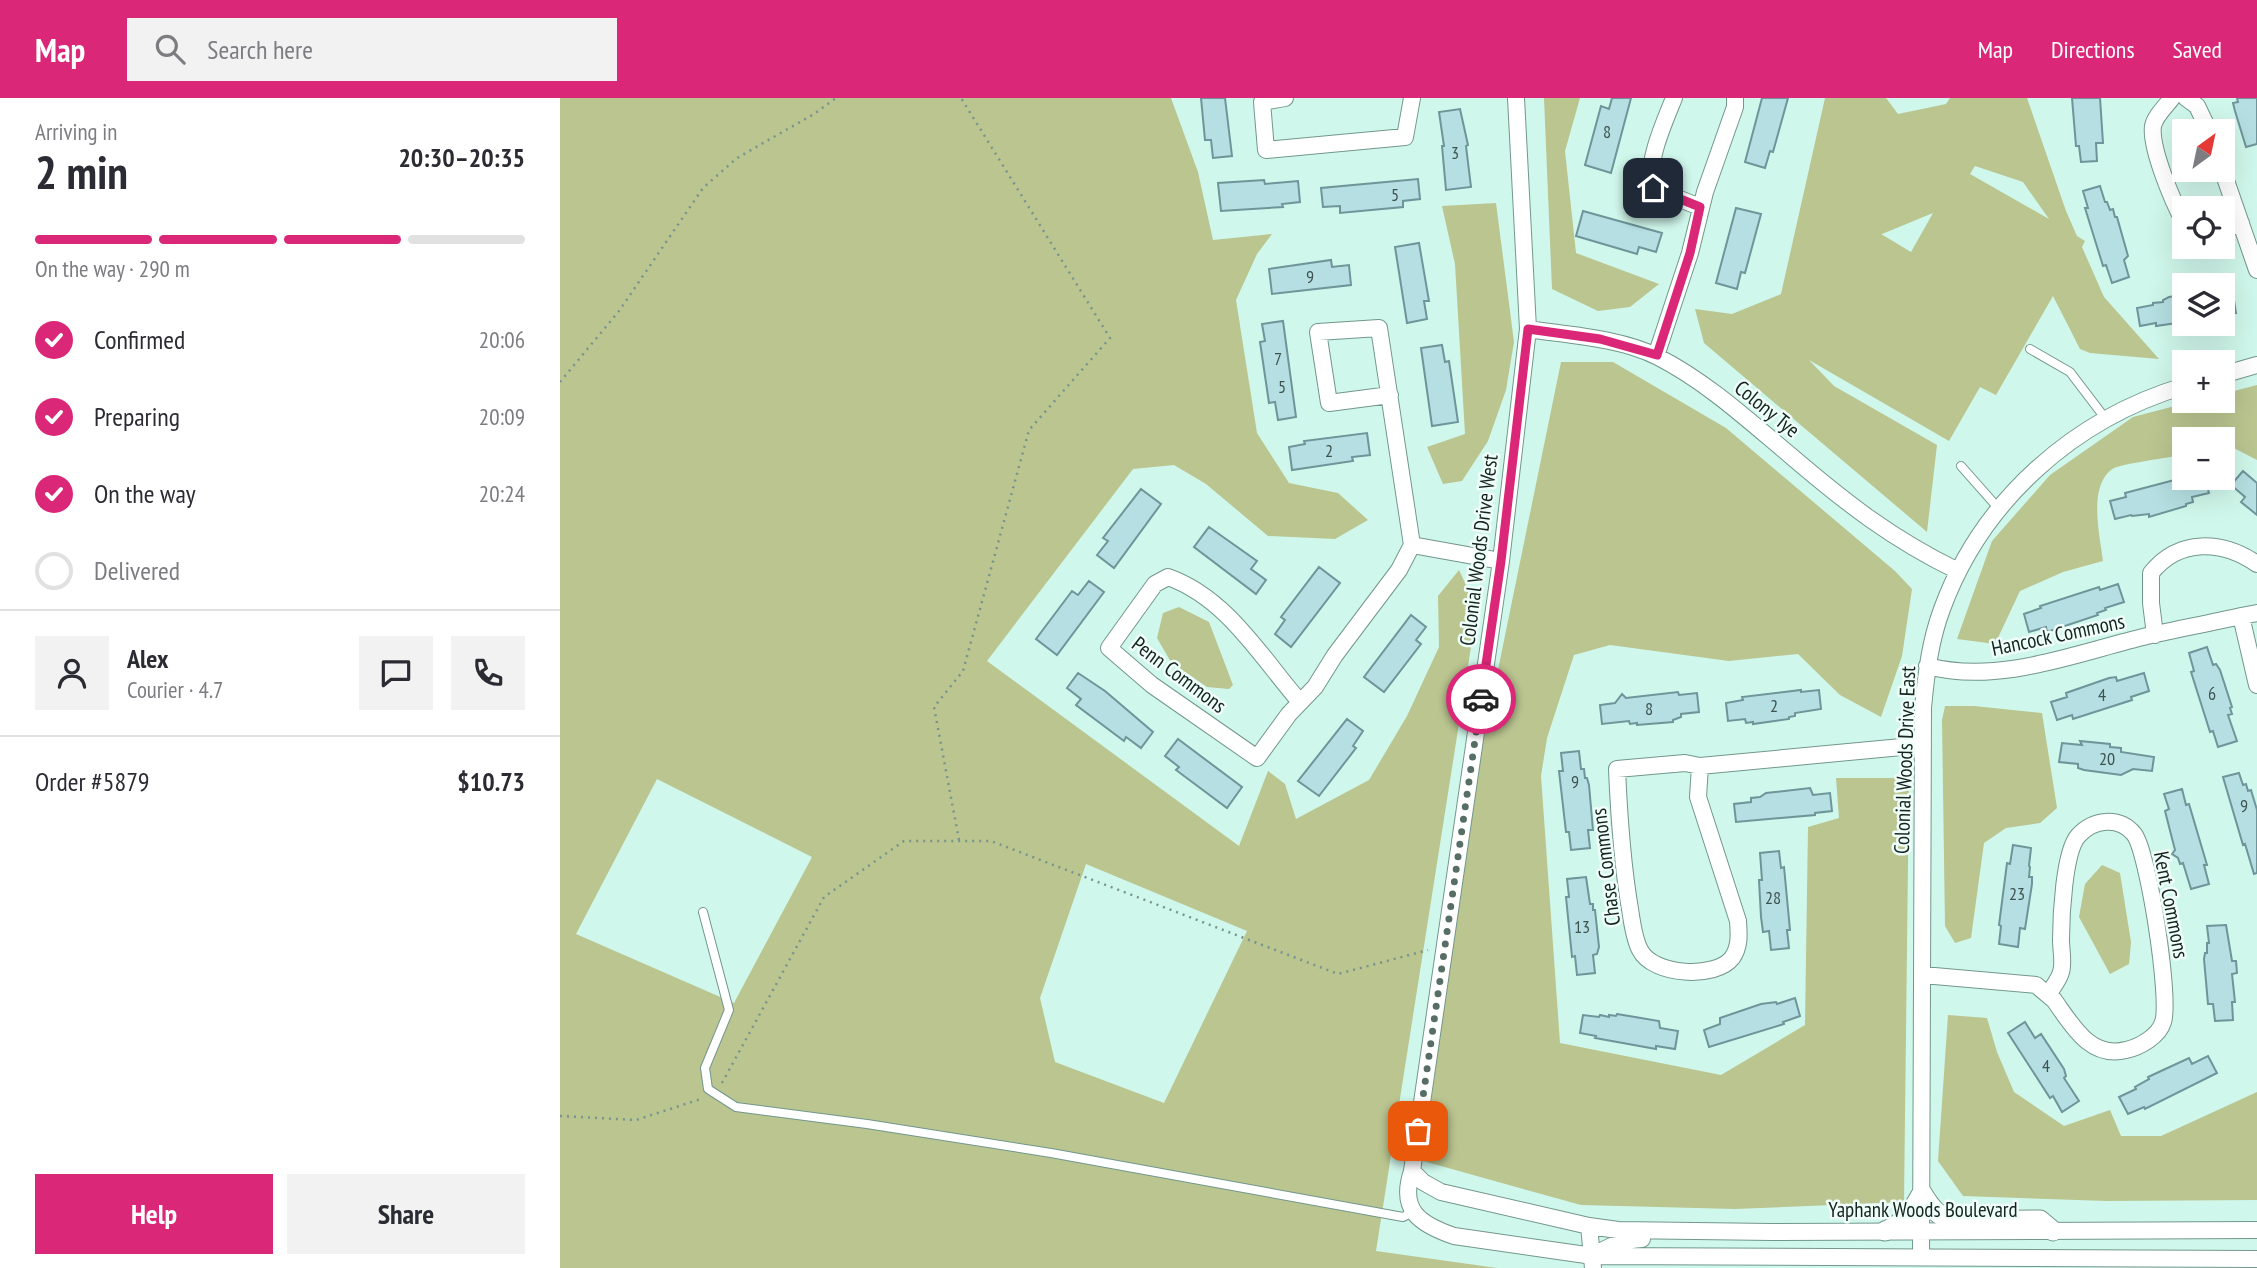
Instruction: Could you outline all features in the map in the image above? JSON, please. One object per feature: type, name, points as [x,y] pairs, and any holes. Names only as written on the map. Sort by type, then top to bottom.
[{"type":"street","points":[[1285,98],[1262,103],[1266,150],[1405,138],[1412,98]]},
{"type":"street","name":"Colonial Woods Drive West","points":[[1412,1171],[1501,561],[1528,329],[1516,98]]},
{"type":"street","points":[[1674,98],[1660,135],[1650,177],[1653,188],[1700,207]]},
{"type":"street","points":[[1657,355],[1690,253],[1700,207],[1735,107],[1735,98]]},
{"type":"street","points":[[2172,98],[2153,125],[2156,150],[2172,198]]},
{"type":"street","points":[[2186,98],[2197,106],[2203,119]]},
{"type":"street","points":[[2227,182],[2257,270]]},
{"type":"street","points":[[2235,225],[2241,223]]},
{"type":"street","points":[[1390,394],[1329,403],[1318,332],[1379,328],[1390,394],[1412,545],[1501,561]]},
{"type":"street","name":"Colony Tye","points":[[1528,329],[1600,339],[1657,355],[1696,380],[1892,536],[1958,571]]},
{"type":"street","points":[[2235,371],[2257,365]]},
{"type":"street","name":"Colonial Woods Drive East","points":[[1921,1256],[1923,745],[1927,666],[1941,611],[1958,571],[2017,487],[2062,446],[2105,418],[2172,390]]},
{"type":"street","name":"Penn Commons","points":[[1300,702],[1215,603],[1186,584],[1168,578],[1156,584],[1109,648],[1152,685],[1257,758],[1300,702],[1315,687],[1335,655],[1399,570],[1412,545]]},
{"type":"street","name":"Hancock Commons","points":[[2155,635],[2151,573],[2171,554],[2194,546],[2214,546],[2234,552],[2257,564]]},
{"type":"street","name":"Hancock Commons","points":[[1927,666],[1949,672],[2021,667],[2249,615],[2257,685]]},
{"type":"street","name":"Chase Commons","points":[[1700,766],[1698,797],[1738,922],[1739,934],[1737,950],[1730,960],[1712,968],[1685,973],[1661,968],[1640,951],[1633,926],[1619,833],[1618,769],[1685,763],[1700,766],[1923,745]]},
{"type":"street","name":"Kent Commons","points":[[2108,821],[2123,824],[2135,835],[2152,902],[2163,985],[2164,1022],[2155,1035],[2137,1048],[2116,1053],[2098,1049],[2084,1040],[2048,995],[2062,971],[2062,903],[2076,838],[2089,825],[2108,821]]},
{"type":"street","points":[[1923,975],[2036,985],[2048,995]]},
{"type":"street","points":[[1412,1171],[1407,1187],[1408,1200],[1413,1212],[1436,1230],[1454,1237],[1593,1262],[1921,1256],[2257,1259]]},
{"type":"street","name":"Yaphank Woods Boulevard","points":[[1412,1171],[1423,1182],[1441,1192],[1618,1230],[2257,1230]]},
{"type":"street","points":[[1885,1231],[1899,1226],[1908,1217],[1922,1194],[1933,1210],[1954,1221],[2040,1220],[2053,1231]]},
{"type":"street","points":[[1590,1226],[1593,1262]]},
{"type":"street","points":[[1593,1262],[1610,1245],[1628,1240],[1759,1240],[1772,1232]]},
{"type":"lane","points":[[2030,349],[2070,372],[2105,418]]},
{"type":"lane","points":[[1961,466],[1999,509]]},
{"type":"lane","points":[[703,912],[729,1010],[705,1068],[708,1089],[736,1108],[867,1124],[1051,1153],[1403,1217],[1413,1212]]},
{"type":"path","points":[[560,382],[619,311],[703,188],[737,158],[814,114],[836,98]]},
{"type":"path","points":[[959,841],[934,707],[963,671],[1029,430],[1110,338],[961,98]]},
{"type":"path","points":[[560,1116],[636,1120],[715,1094],[824,897],[904,841],[992,841],[1338,974],[1445,946]]},
{"type":"green space","points":[[560,98],[1171,98],[1198,172],[1213,240],[1272,234],[1257,254],[1236,300],[1257,433],[1289,483],[1338,493],[1368,520],[1335,539],[1268,536],[1206,484],[1174,465],[1133,469],[987,661],[1239,846],[1268,771],[1285,784],[1296,819],[1369,780],[1407,716],[1439,647],[1438,596],[1459,570],[1477,609],[1376,1251],[1497,1268],[560,1268]],"holes":[[[657,779],[812,857],[734,1003],[576,934]],[[1086,864],[1247,931],[1164,1103],[1055,1062],[1040,998]]]},
{"type":"green space","points":[[1544,98],[1580,98],[1565,151],[1576,253],[1659,284],[1630,307],[1598,311],[1552,289]]},
{"type":"green space","points":[[1825,98],[1886,98],[1898,114],[1946,104],[1950,98],[2027,98],[2066,211],[2077,236],[2085,241],[2082,247],[2104,297],[2159,359],[2090,353],[2080,349],[2053,296],[1996,395],[1980,387],[1949,441],[1809,360],[1834,386],[1937,445],[1927,532],[1704,343],[1695,309],[1732,314],[1781,294]],"holes":[[[1975,166],[2023,182],[2049,219],[1970,174]],[[1933,213],[1911,252],[1881,234],[1882,234]]]},
{"type":"green space","points":[[1496,203],[1514,342],[1506,390],[1488,441],[1462,481],[1443,484],[1427,447],[1465,434],[1455,264],[1442,206]]},
{"type":"green space","points":[[1561,362],[1613,362],[1726,428],[1895,571],[1912,589],[1902,656],[1881,717],[1840,695],[1798,654],[1729,661],[1610,645],[1574,655],[1547,738],[1541,776],[1560,1043],[1721,1075],[1805,1025],[1808,827],[1839,818],[1836,778],[1909,778],[1904,1202],[1735,1209],[1581,1205],[1423,1161],[1473,792]]},
{"type":"green space","points":[[2257,385],[2257,460],[2235,449],[2235,427],[2172,427],[2172,457],[2114,468],[2100,486],[2097,511],[2103,561],[2063,572],[2020,591],[1995,644],[1957,639],[1992,541],[2050,475],[2133,417],[2172,407],[2172,413],[2235,413],[2235,391]]},
{"type":"green space","points":[[1179,607],[1209,622],[1233,685],[1229,689],[1207,687],[1171,662],[1157,638],[1163,613]]},
{"type":"green space","points":[[1945,706],[2042,713],[2057,808],[2040,823],[2006,828],[1984,843],[1971,938],[1955,943],[1945,926],[1942,720]]},
{"type":"green space","points":[[2102,865],[2120,873],[2131,942],[2129,964],[2110,974],[2079,917],[2085,884]]},
{"type":"green space","points":[[1948,1015],[1987,1018],[1997,1052],[2014,1092],[2064,1126],[2110,1110],[2121,1136],[2161,1136],[2257,1092],[2257,1200],[2107,1201],[1963,1196],[1938,1161]]},
{"type":"building","points":[[1201,98],[1225,98],[1232,156],[1213,158],[1211,140],[1205,140]]},
{"type":"building","points":[[1612,98],[1631,98],[1611,173],[1585,165],[1601,106],[1609,109]]},
{"type":"building","points":[[1762,98],[1788,98],[1773,152],[1770,151],[1765,168],[1745,162]]},
{"type":"building","points":[[2072,98],[2100,98],[2103,143],[2096,143],[2097,161],[2081,162],[2079,146],[2076,146]]},
{"type":"building","points":[[2237,98],[2257,98],[2257,144],[2246,147],[2233,103],[2238,102]]},
{"type":"building","points":[[1460,109],[1468,145],[1471,187],[1446,190],[1439,112]]},
{"type":"building","points":[[1418,179],[1420,199],[1403,201],[1403,207],[1340,213],[1340,206],[1323,207],[1321,188]]},
{"type":"building","points":[[1264,180],[1265,184],[1298,181],[1300,202],[1282,204],[1283,207],[1221,211],[1218,183]]},
{"type":"building","points":[[2100,186],[2105,202],[2117,217],[2128,256],[2124,260],[2129,277],[2112,283],[2106,265],[2103,266],[2085,208],[2088,208],[2083,191]]},
{"type":"building","points":[[1736,208],[1761,214],[1745,273],[1741,272],[1737,289],[1716,283]]},
{"type":"building","points":[[1583,211],[1662,233],[1656,252],[1639,247],[1637,254],[1576,236]]},
{"type":"building","points":[[1419,243],[1429,301],[1424,301],[1427,319],[1407,323],[1395,247]]},
{"type":"building","points":[[1331,260],[1332,267],[1349,265],[1351,285],[1272,294],[1269,269]]},
{"type":"building","points":[[2172,297],[2172,324],[2140,326],[2137,308],[2163,302]]},
{"type":"building","points":[[1283,321],[1296,417],[1278,420],[1275,402],[1269,403],[1260,342],[1265,341],[1262,324]]},
{"type":"building","points":[[1442,345],[1445,362],[1449,361],[1458,422],[1432,426],[1421,348]]},
{"type":"building","points":[[1367,433],[1370,455],[1352,457],[1353,461],[1292,470],[1289,447],[1305,444],[1304,441]]},
{"type":"building","points":[[2243,471],[2257,483],[2257,515],[2241,502],[2245,497],[2235,488],[2235,480]]},
{"type":"building","points":[[2172,481],[2172,490],[2208,490],[2209,493],[2192,497],[2193,502],[2186,506],[2149,517],[2149,514],[2131,515],[2115,519],[2110,501],[2126,497],[2125,493]]},
{"type":"building","points":[[1141,489],[1161,504],[1114,568],[1097,555],[1108,541],[1103,538]]},
{"type":"building","points":[[1209,527],[1257,561],[1251,569],[1266,580],[1256,594],[1194,547]]},
{"type":"building","points":[[1319,567],[1340,583],[1291,647],[1275,634],[1285,620],[1281,617]]},
{"type":"building","points":[[1089,581],[1104,592],[1057,655],[1036,639],[1072,591],[1078,595]]},
{"type":"building","points":[[2118,584],[2124,602],[2105,608],[2106,610],[2097,613],[2098,615],[2047,632],[2046,627],[2029,632],[2024,614],[2041,608],[2040,606],[2099,587],[2100,590]]},
{"type":"building","points":[[1411,615],[1426,627],[1416,640],[1421,644],[1384,692],[1364,677]]},
{"type":"building","points":[[2207,647],[2213,665],[2216,664],[2220,670],[2232,707],[2232,714],[2228,715],[2237,741],[2218,747],[2213,731],[2210,732],[2191,672],[2194,671],[2189,653]]},
{"type":"building","points":[[1078,673],[1105,691],[1153,732],[1141,748],[1126,737],[1124,741],[1076,705],[1081,699],[1067,688]]},
{"type":"building","points":[[2144,673],[2149,691],[2131,697],[2132,700],[2073,719],[2072,715],[2057,720],[2051,702],[2067,697],[2066,693],[2109,678],[2116,677],[2117,681]]},
{"type":"building","points":[[1819,690],[1821,709],[1795,713],[1795,716],[1789,719],[1753,724],[1746,723],[1745,719],[1728,721],[1726,703],[1743,700],[1742,697]]},
{"type":"building","points":[[1678,692],[1679,695],[1697,693],[1699,712],[1681,714],[1681,717],[1673,722],[1637,725],[1630,724],[1629,721],[1602,724],[1600,705],[1615,703],[1622,694],[1626,698]]},
{"type":"building","points":[[1347,719],[1363,731],[1353,746],[1356,748],[1319,796],[1298,781]]},
{"type":"building","points":[[1178,739],[1242,787],[1227,808],[1176,770],[1179,767],[1165,756]]},
{"type":"building","points":[[2080,741],[2110,744],[2110,747],[2121,748],[2121,752],[2154,757],[2152,771],[2133,769],[2121,775],[2084,770],[2078,768],[2078,764],[2059,762],[2062,743],[2082,745]]},
{"type":"building","points":[[1579,751],[1581,769],[1584,769],[1589,785],[1593,830],[1588,830],[1590,848],[1571,850],[1569,832],[1566,832],[1559,771],[1563,771],[1561,753]]},
{"type":"building","points":[[2239,773],[2243,785],[2246,784],[2248,791],[2251,790],[2257,810],[2257,873],[2254,874],[2223,777]]},
{"type":"building","points":[[1810,788],[1813,795],[1830,793],[1832,811],[1736,822],[1734,804],[1751,802],[1751,798],[1766,793]]},
{"type":"building","points":[[2182,789],[2207,865],[2204,865],[2209,884],[2191,889],[2183,863],[2180,864],[2178,858],[2172,854],[2175,850],[2165,811],[2169,809],[2164,794]]},
{"type":"building","points":[[2013,845],[2031,848],[2029,877],[2032,877],[2032,884],[2025,929],[2020,928],[2018,947],[1999,944],[2007,863],[2010,864]]},
{"type":"building","points":[[1779,851],[1781,868],[1784,867],[1790,930],[1787,930],[1789,948],[1771,950],[1769,931],[1763,932],[1761,917],[1760,853]]},
{"type":"building","points":[[1586,877],[1590,904],[1593,904],[1595,910],[1599,947],[1597,954],[1593,955],[1595,973],[1577,975],[1575,956],[1572,957],[1566,897],[1569,897],[1567,879]]},
{"type":"building","points":[[2226,925],[2232,961],[2236,961],[2237,973],[2232,974],[2235,1002],[2232,1002],[2233,1020],[2215,1021],[2213,1004],[2208,1004],[2204,959],[2209,943],[2207,926]]},
{"type":"building","points":[[1795,998],[1800,1016],[1783,1022],[1784,1024],[1709,1047],[1704,1030],[1720,1024],[1720,1018],[1761,1004],[1777,1004]]},
{"type":"building","points":[[1617,1014],[1659,1021],[1660,1028],[1678,1031],[1675,1049],[1656,1046],[1656,1049],[1580,1033],[1583,1015],[1609,1017]]},
{"type":"building","points":[[2025,1022],[2035,1038],[2041,1034],[2064,1069],[2064,1078],[2079,1101],[2062,1112],[2008,1033]]},
{"type":"building","points":[[2208,1056],[2217,1073],[2145,1109],[2144,1107],[2128,1114],[2119,1097],[2136,1089],[2135,1087],[2149,1079],[2148,1077],[2189,1058],[2192,1064]]},
{"type":"way so far","points":[[1418,1131],[1481,699]]},
{"type":"route","points":[[1481,699],[1501,561],[1528,329],[1615,342],[1657,355],[1690,253],[1700,207],[1653,188]]}]
